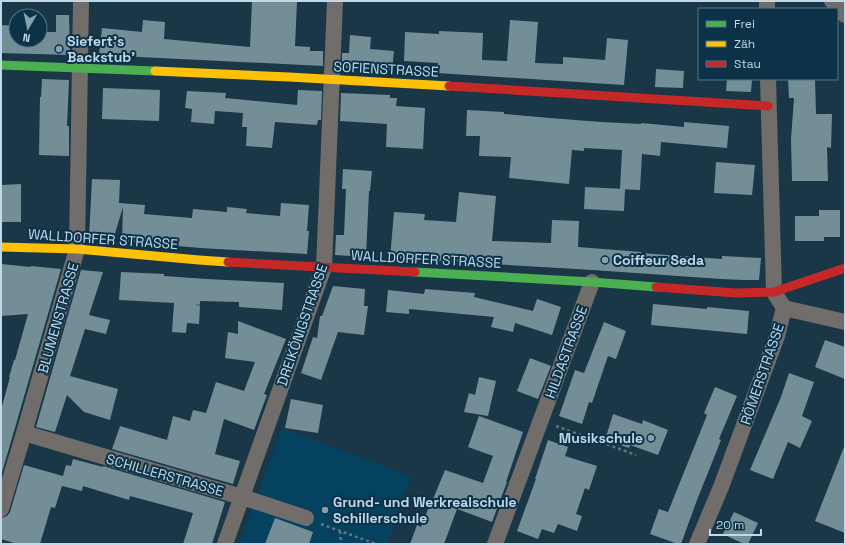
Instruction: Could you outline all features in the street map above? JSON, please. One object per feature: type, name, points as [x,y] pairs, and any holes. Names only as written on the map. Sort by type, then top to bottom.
[{"type":"street","name":"BLUMENSTRASSE","points":[[1,509],[77,250],[81,1]]},
{"type":"street","name":"DREIKÖNIGSTRASSE","points":[[225,544],[324,267],[336,1]]},
{"type":"street","points":[[832,1],[845,15]]},
{"type":"street","name":"SOFIENSTRASSE","points":[[1,66],[80,67],[332,80],[768,106]]},
{"type":"street","points":[[768,80],[774,292]]},
{"type":"street","name":"WALLDORFER STRASSE","points":[[1,247],[77,250],[199,260],[592,282],[736,293],[774,292],[845,268]]},
{"type":"street","name":"HILDASTRASSE","points":[[495,544],[592,282]]},
{"type":"street","name":"RÖMERSTRASSE","points":[[696,544],[721,486],[777,336],[784,308],[774,292]]},
{"type":"street","points":[[784,308],[845,322]]},
{"type":"street","name":"SCHILLERSTRASSE","points":[[24,433],[242,497],[306,518]]},
{"type":"path","points":[[540,421],[636,455]]},
{"type":"path","points":[[306,518],[376,544]]},
{"type":"path","points":[[340,531],[341,544]]},
{"type":"shaded area","name":"Grund- und Werkrealschule Schillerschule","points":[[282,428],[411,476],[387,544],[239,544]]},
{"type":"building","points":[[252,1],[297,1],[295,46],[310,47],[310,51],[323,51],[323,66],[99,55],[102,28],[142,32],[143,20],[165,22],[164,39],[250,47]]},
{"type":"building","points":[[56,15],[69,15],[70,55],[1,53],[1,25],[8,25],[8,48],[48,48],[48,32],[56,32]]},
{"type":"building","points":[[510,20],[538,22],[535,63],[563,64],[563,57],[605,60],[607,38],[628,40],[624,85],[437,73],[438,63],[404,61],[405,32],[439,34],[439,31],[483,33],[482,60],[507,61]]},
{"type":"building","points":[[350,35],[371,37],[370,49],[394,51],[392,70],[342,68],[342,53],[349,53]]},
{"type":"building","points":[[656,69],[684,71],[683,88],[655,87]]},
{"type":"building","points":[[42,79],[69,80],[67,126],[69,126],[69,156],[39,155],[40,97]]},
{"type":"building","points":[[727,80],[752,80],[751,92],[726,91]]},
{"type":"building","points":[[788,80],[815,80],[816,114],[832,114],[831,148],[827,147],[828,181],[792,181],[791,139],[794,98],[789,98]]},
{"type":"building","points":[[103,88],[160,90],[159,121],[102,119]]},
{"type":"building","points":[[298,90],[322,91],[321,120],[318,120],[317,125],[275,122],[272,148],[246,146],[247,127],[242,127],[243,113],[215,111],[214,124],[191,122],[192,109],[185,108],[187,91],[226,93],[225,98],[297,105]]},
{"type":"building","points":[[341,93],[390,95],[390,98],[397,98],[396,106],[425,108],[423,149],[386,147],[387,124],[340,121]]},
{"type":"building","points":[[467,110],[504,112],[504,114],[601,122],[641,123],[684,127],[684,122],[729,126],[727,148],[661,142],[660,156],[642,154],[640,190],[620,189],[622,150],[584,148],[584,151],[572,150],[569,184],[509,178],[511,157],[479,156],[480,136],[466,136]]},
{"type":"building","points":[[716,162],[755,165],[752,195],[714,193]]},
{"type":"building","points":[[343,169],[372,171],[369,191],[366,257],[335,255],[336,235],[344,235],[346,189],[342,189]]},
{"type":"building","points":[[92,179],[120,180],[119,203],[145,205],[144,214],[192,218],[193,209],[227,212],[227,207],[247,209],[246,213],[280,216],[281,203],[309,205],[307,254],[200,248],[122,241],[123,207],[113,240],[89,238]]},
{"type":"building","points":[[21,184],[21,222],[1,222],[1,185]]},
{"type":"building","points":[[585,187],[625,189],[624,211],[584,209]]},
{"type":"building","points":[[459,192],[496,196],[492,241],[551,243],[552,220],[579,221],[578,247],[722,259],[722,256],[761,258],[759,280],[721,279],[390,258],[394,212],[425,214],[424,220],[456,222]]},
{"type":"building","points":[[819,210],[840,210],[840,237],[824,237],[824,241],[795,241],[795,216],[819,216]]},
{"type":"building","points":[[1,264],[61,269],[1,476],[1,410],[9,377],[28,314],[1,316]]},
{"type":"building","points":[[81,270],[103,272],[89,315],[110,320],[106,334],[85,329],[70,376],[118,389],[110,420],[84,412],[67,395],[55,432],[36,427]]},
{"type":"building","points":[[121,272],[284,283],[282,310],[239,307],[239,302],[200,301],[200,305],[195,304],[200,306],[199,324],[187,323],[186,333],[172,332],[174,303],[119,300]]},
{"type":"building","points":[[333,286],[365,289],[364,306],[368,306],[364,335],[338,332],[321,380],[301,373],[313,337],[317,338],[320,316],[322,316]]},
{"type":"building","points":[[425,289],[475,293],[474,297],[533,311],[537,299],[561,307],[552,335],[515,323],[513,332],[491,327],[494,317],[409,309],[409,314],[386,312],[388,290],[424,294]]},
{"type":"building","points":[[653,304],[749,311],[747,334],[651,325]]},
{"type":"building","points":[[238,321],[286,339],[264,394],[267,395],[254,430],[224,419],[215,454],[240,461],[233,484],[112,449],[120,426],[167,440],[173,416],[190,421],[193,410],[206,413],[216,382],[244,391],[255,362],[225,358],[228,332],[238,334]]},
{"type":"building","points":[[604,322],[626,331],[616,359],[608,356],[592,403],[589,402],[582,424],[559,416],[575,370],[584,373]]},
{"type":"building","points":[[825,340],[845,347],[845,379],[815,367]]},
{"type":"building","points":[[530,358],[551,366],[538,399],[517,391]]},
{"type":"building","points":[[789,373],[814,382],[802,416],[812,421],[800,448],[788,442],[773,479],[750,470],[781,397]]},
{"type":"building","points":[[479,377],[496,381],[488,416],[464,412],[469,393],[475,395]]},
{"type":"building","points":[[715,387],[737,396],[719,439],[721,440],[681,544],[678,544],[650,534],[659,509],[668,512],[707,415],[704,413]]},
{"type":"building","points":[[291,399],[323,405],[318,433],[285,428]]},
{"type":"building","points":[[613,414],[642,424],[643,420],[668,430],[658,455],[630,445],[629,448],[605,440]]},
{"type":"building","points":[[479,416],[523,432],[492,522],[457,509],[444,544],[410,544],[417,525],[421,527],[445,470],[483,483],[493,456],[468,447]]},
{"type":"building","points":[[548,440],[568,447],[565,456],[597,466],[589,490],[585,488],[576,514],[582,516],[577,531],[558,524],[554,533],[542,529],[538,539],[517,531],[536,479]]},
{"type":"building","points":[[845,447],[845,533],[815,521]]},
{"type":"building","points":[[73,459],[103,466],[225,502],[212,544],[183,544],[193,513],[130,496],[129,500],[83,486],[82,491],[62,486],[55,508],[51,507],[40,544],[17,544],[1,539],[1,518],[7,516],[10,512],[24,465],[63,476],[66,465],[71,466]]},
{"type":"building","points":[[734,512],[758,523],[748,544],[744,544],[723,534]]},
{"type":"building","points":[[275,518],[313,532],[309,544],[265,544]]},
{"type":"traffic: fast","points":[[1,65],[155,71]]},
{"type":"traffic: fast","points":[[415,272],[656,287]]},
{"type":"traffic: slow","points":[[155,71],[449,86]]},
{"type":"traffic: slow","points":[[1,247],[77,249],[228,262]]},
{"type":"traffic: jam","points":[[449,86],[768,106]]},
{"type":"traffic: jam","points":[[228,262],[415,272]]},
{"type":"traffic: jam","points":[[656,287],[736,293],[774,292],[845,268]]},
{"type":"place","name":"Siefert's Backstub'","points":[[59,49]]},
{"type":"place","name":"Coiffeur Seda","points":[[605,260]]},
{"type":"place","name":"Musikschule","points":[[651,438]]},
{"type":"place","name":"Grund- und Werkrealschule Schillerschule","points":[[325,510]]}]
